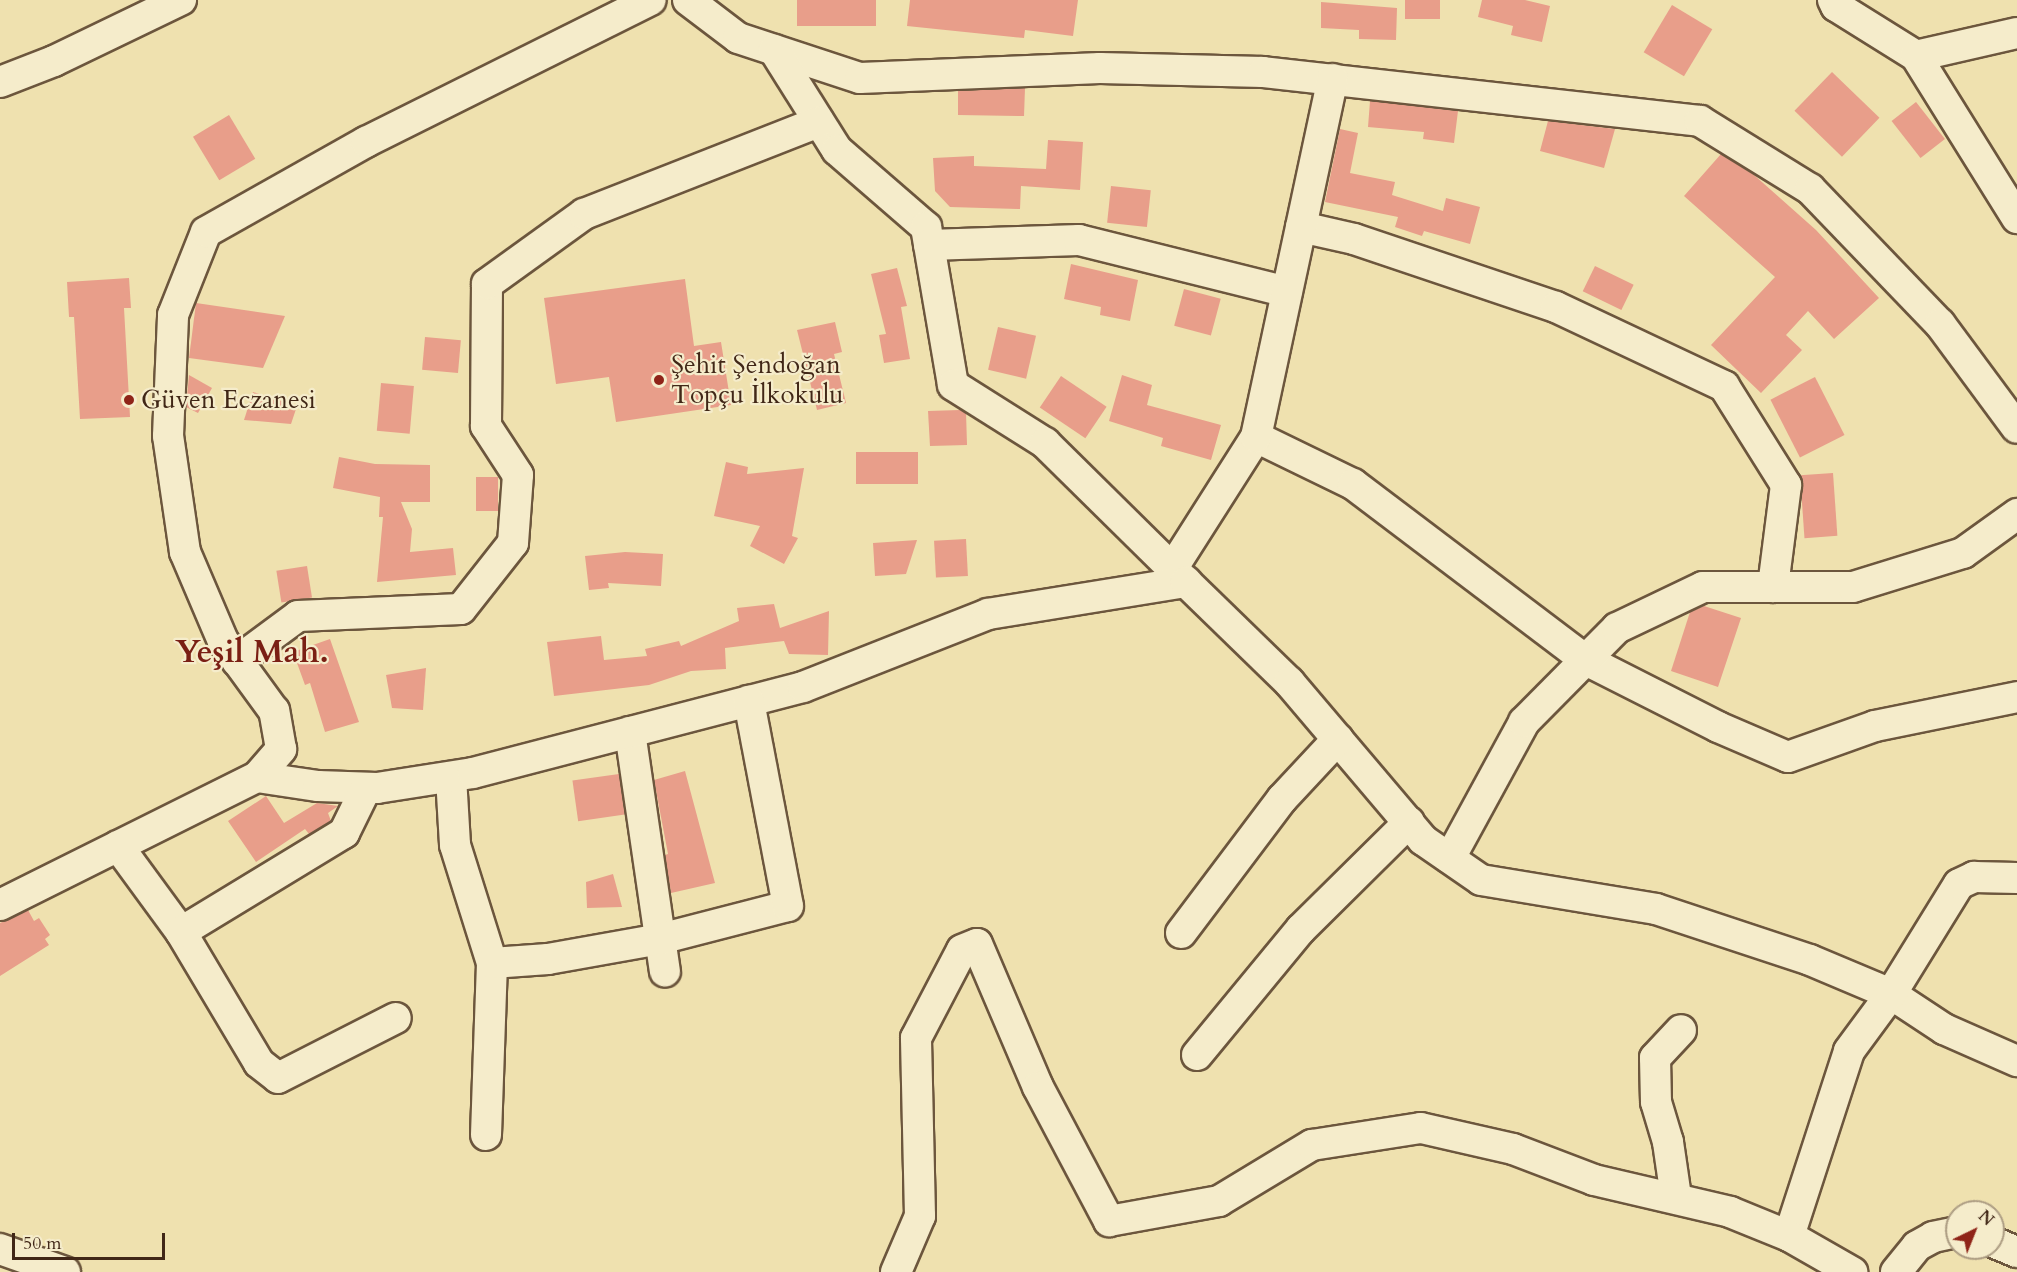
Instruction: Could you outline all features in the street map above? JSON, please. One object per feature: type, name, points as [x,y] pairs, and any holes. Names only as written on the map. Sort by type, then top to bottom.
[{"type":"street","points":[[0,82],[54,61],[181,0]]},
{"type":"street","points":[[0,905],[257,777],[281,749],[274,711],[223,641],[185,552],[168,436],[173,315],[206,232],[366,142],[650,0]]},
{"type":"street","points":[[688,0],[738,38],[860,78],[1100,68],[1263,72],[1700,121],[1810,189],[1940,324],[2017,428]]},
{"type":"street","points":[[1833,0],[1836,6],[1916,56],[2017,218]]},
{"type":"street","points":[[1916,56],[2017,33]]},
{"type":"street","points":[[774,50],[837,150],[926,227],[953,385],[1046,443],[1289,682],[1423,840],[1480,880],[1656,909],[1810,960],[1891,994],[1944,1029],[2017,1061]]},
{"type":"street","points":[[257,777],[318,786],[366,788],[451,777],[803,687],[988,614],[1179,576],[1256,437],[1333,79]]},
{"type":"street","points":[[237,661],[298,616],[461,609],[513,543],[518,475],[486,426],[487,284],[584,214],[819,122]]},
{"type":"street","points":[[1301,226],[1354,239],[1556,308],[1724,386],[1786,485],[1773,587]]},
{"type":"street","points":[[929,245],[1079,240],[1287,292]]},
{"type":"street","points":[[1256,437],[1353,484],[1586,660],[1718,727],[1788,757],[1875,726],[2017,696]]},
{"type":"street","points":[[1450,858],[1524,723],[1617,628],[1703,587],[1853,587],[1963,553],[2017,514]]},
{"type":"street","points":[[492,963],[548,959],[660,939],[788,906],[749,701]]},
{"type":"street","points":[[630,732],[665,971]]},
{"type":"street","points":[[1180,933],[1282,799],[1338,740]]},
{"type":"street","points":[[451,777],[455,845],[492,963],[486,1135]]},
{"type":"street","points":[[181,932],[344,833],[366,788]]},
{"type":"street","points":[[1197,1055],[1301,929],[1408,822]]},
{"type":"street","points":[[118,846],[181,932],[259,1063],[278,1078],[396,1018]]},
{"type":"street","points":[[1789,1236],[1849,1051],[1891,994],[1959,884],[1974,877],[2017,878]]},
{"type":"street","points":[[896,1272],[920,1216],[916,1038],[962,950],[977,944],[1038,1087],[1109,1221],[1219,1201],[1312,1145],[1421,1128],[1513,1149],[1594,1180],[1676,1197],[1789,1236],[1852,1272]]},
{"type":"street","points":[[1676,1197],[1668,1142],[1656,1102],[1655,1058],[1681,1030]]},
{"type":"street","points":[[1896,1272],[1917,1246],[1933,1237],[1945,1234]]},
{"type":"street","points":[[0,1249],[65,1272]]},
{"type":"building","points":[[797,0],[876,0],[876,26],[797,26]]},
{"type":"building","points":[[910,0],[1078,0],[1073,36],[1025,30],[1024,38],[907,26]]},
{"type":"building","points":[[1405,0],[1440,0],[1440,19],[1405,19]]},
{"type":"building","points":[[1482,0],[1525,0],[1550,6],[1542,42],[1511,35],[1513,26],[1478,17]]},
{"type":"building","points":[[1321,2],[1397,8],[1396,40],[1359,39],[1359,30],[1321,28]]},
{"type":"building","points":[[1672,5],[1712,29],[1684,76],[1644,52]]},
{"type":"building","points":[[1832,72],[1879,118],[1842,157],[1794,111]]},
{"type":"building","points":[[1025,88],[1024,116],[958,115],[958,91]]},
{"type":"building","points":[[1370,101],[1458,111],[1454,143],[1423,139],[1424,132],[1368,127]]},
{"type":"building","points":[[1916,102],[1945,139],[1921,158],[1892,121]]},
{"type":"building","points":[[229,115],[255,159],[219,180],[193,137]]},
{"type":"building","points":[[1548,121],[1615,129],[1604,168],[1540,151]]},
{"type":"building","points":[[1340,129],[1358,133],[1350,173],[1395,182],[1392,195],[1443,211],[1446,198],[1480,207],[1470,244],[1424,231],[1422,236],[1395,227],[1398,217],[1325,202]]},
{"type":"building","points":[[1048,140],[1083,142],[1080,190],[1021,186],[1020,209],[950,207],[935,191],[933,158],[974,156],[974,166],[1046,169]]},
{"type":"building","points":[[1721,154],[1754,175],[1816,230],[1879,298],[1834,339],[1808,311],[1786,335],[1802,350],[1761,393],[1711,345],[1775,277],[1684,196]]},
{"type":"building","points":[[1111,186],[1151,190],[1147,227],[1107,223]]},
{"type":"building","points":[[1071,264],[1138,280],[1130,321],[1100,315],[1101,307],[1064,299]]},
{"type":"building","points":[[1595,266],[1634,285],[1621,310],[1583,291]]},
{"type":"building","points":[[897,268],[907,306],[901,307],[910,359],[884,363],[879,335],[886,334],[871,274]]},
{"type":"building","points":[[129,278],[131,308],[124,308],[130,417],[80,419],[74,317],[69,317],[67,282]]},
{"type":"building","points":[[685,279],[694,346],[721,342],[731,405],[616,422],[609,377],[556,384],[544,298]]},
{"type":"building","points":[[1184,289],[1221,299],[1211,336],[1174,326]]},
{"type":"building","points":[[196,303],[285,316],[263,368],[189,358]]},
{"type":"building","points":[[835,322],[842,352],[834,354],[846,403],[817,410],[797,330]]},
{"type":"building","points":[[998,327],[1036,336],[1026,379],[988,370]]},
{"type":"building","points":[[425,337],[461,340],[458,373],[422,370]]},
{"type":"building","points":[[189,375],[212,388],[198,413],[186,407]]},
{"type":"building","points":[[1122,375],[1152,385],[1147,405],[1221,425],[1211,460],[1161,446],[1163,438],[1109,421]]},
{"type":"building","points":[[1061,376],[1107,407],[1085,438],[1040,408]]},
{"type":"building","points":[[1815,377],[1845,435],[1800,458],[1770,400]]},
{"type":"building","points":[[381,383],[414,386],[410,434],[377,431]]},
{"type":"building","points":[[253,392],[297,406],[291,424],[244,420]]},
{"type":"building","points":[[960,410],[966,413],[967,445],[930,446],[928,411]]},
{"type":"building","points":[[856,452],[918,452],[918,484],[856,484]]},
{"type":"building","points":[[339,457],[375,464],[430,465],[430,502],[401,502],[412,529],[410,552],[453,548],[456,575],[377,582],[383,517],[379,517],[380,497],[333,488]]},
{"type":"building","points":[[726,462],[748,467],[747,474],[804,468],[792,536],[798,538],[784,564],[750,546],[760,526],[714,516]]},
{"type":"building","points":[[1833,473],[1837,536],[1804,538],[1800,475]]},
{"type":"building","points":[[476,477],[498,477],[498,511],[476,511]]},
{"type":"building","points":[[966,539],[968,576],[936,578],[934,541]]},
{"type":"building","points":[[917,540],[906,574],[875,576],[873,543]]},
{"type":"building","points":[[625,552],[663,554],[661,586],[608,583],[609,588],[589,590],[585,556]]},
{"type":"building","points":[[307,566],[312,598],[281,602],[276,571]]},
{"type":"building","points":[[774,604],[780,628],[829,611],[828,655],[789,654],[784,641],[725,648],[726,669],[691,671],[649,685],[554,696],[547,642],[601,636],[604,660],[647,656],[645,649],[679,641],[681,646],[739,621],[737,608]]},
{"type":"building","points":[[1704,606],[1741,618],[1718,687],[1671,671],[1690,612]]},
{"type":"building","points":[[330,639],[359,722],[325,732],[310,683],[305,685],[293,652]]},
{"type":"building","points":[[426,668],[423,710],[392,708],[386,675]]},
{"type":"building","points":[[685,771],[715,883],[671,893],[665,855],[668,854],[654,780]]},
{"type":"building","points":[[619,774],[625,815],[578,821],[572,781]]},
{"type":"building","points":[[266,796],[284,823],[317,803],[338,806],[328,813],[331,821],[309,834],[305,829],[256,862],[228,821]]},
{"type":"building","points":[[613,874],[622,907],[587,908],[586,882]]},
{"type":"building","points":[[28,910],[34,921],[39,918],[50,935],[45,939],[49,945],[0,976],[0,923]]},
{"type":"place","name":"Şehit Şendoğan Topçu İlkokulu","points":[[659,380]]},
{"type":"place","name":"Güven Eczanesi","points":[[129,400]]},
{"type":"district","name":"Yeşil Mah.","points":[[252,652]]}]
